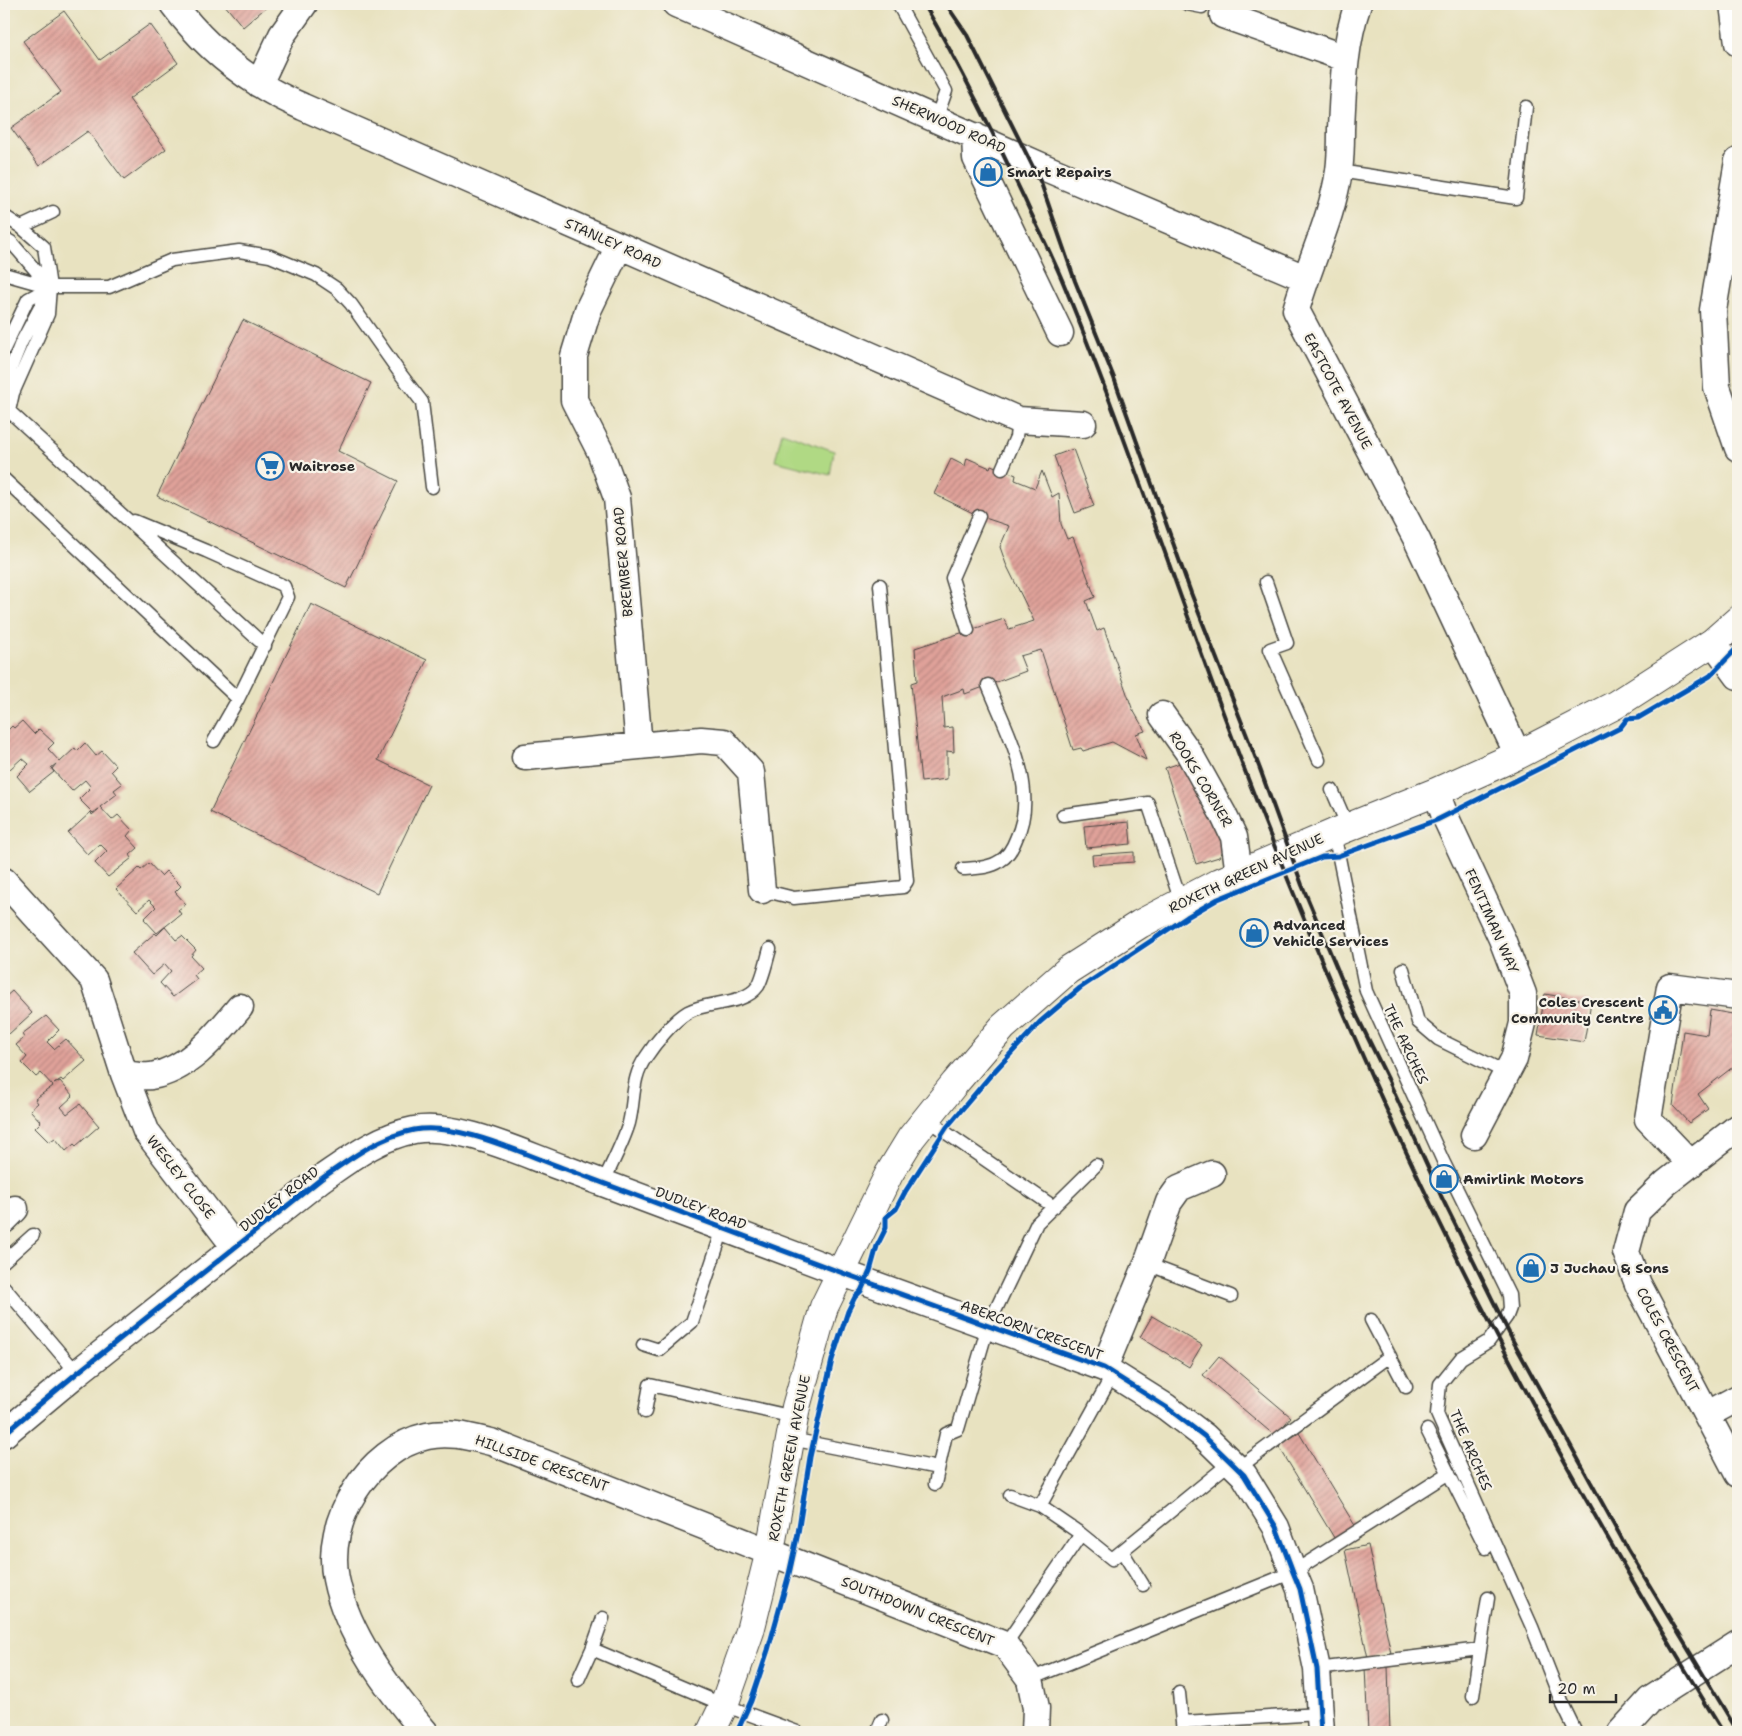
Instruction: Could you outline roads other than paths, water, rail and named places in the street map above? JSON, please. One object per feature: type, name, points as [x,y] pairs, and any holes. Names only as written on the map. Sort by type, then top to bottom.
[{"type":"street","name":"STANLEY ROAD","points":[[173,4],[183,18],[220,56],[259,84],[303,107],[1018,420],[1083,424]]},
{"type":"street","points":[[259,84],[282,35],[304,4]]},
{"type":"street","name":"SHERWOOD ROAD","points":[[676,4],[975,136],[1305,278]]},
{"type":"street","name":"EASTCOTE AVENUE","points":[[1358,4],[1353,17],[1345,58],[1339,171],[1324,232],[1305,278],[1296,310],[1417,540],[1518,755]]},
{"type":"street","points":[[1734,4],[1738,43]]},
{"type":"street","points":[[1213,11],[1345,58]]},
{"type":"street","points":[[975,136],[976,158],[1060,333]]},
{"type":"street","points":[[1738,161],[1713,310],[1717,387],[1738,448]]},
{"type":"street","name":"BREMBER ROAD","points":[[619,246],[588,310],[574,356],[574,400],[600,451],[617,498],[639,746]]},
{"type":"street","name":"ROXETH GREEN AVENUE","points":[[711,1732],[724,1704],[750,1631],[770,1551],[793,1428],[824,1307],[889,1174],[911,1138],[954,1082],[1003,1027],[1068,970],[1140,924],[1239,874],[1436,792],[1518,755],[1615,705],[1713,642],[1738,620]]},
{"type":"street","points":[[1713,642],[1738,676]]},
{"type":"street","name":"ROOKS CORNER","points":[[1162,715],[1189,754],[1224,814],[1234,837],[1239,874]]},
{"type":"street","points":[[525,757],[701,740],[724,742],[751,772],[762,890]]},
{"type":"street","name":"FENTIMAN WAY","points":[[1436,792],[1445,816],[1502,939],[1523,994],[1523,1023],[1514,1059],[1474,1135]]},
{"type":"street","name":"WESLEY CLOSE","points":[[4,881],[94,980],[124,1074],[146,1131],[235,1247]]},
{"type":"street","points":[[1692,1164],[1648,1119],[1670,987],[1738,996]]},
{"type":"street","points":[[124,1074],[151,1076],[171,1070],[212,1039],[240,1007]]},
{"type":"street","name":"COLES CRESCENT","points":[[1738,1127],[1666,1183],[1637,1211],[1626,1252],[1638,1284],[1738,1474]]},
{"type":"street","name":"DUDLEY ROAD","points":[[4,1434],[77,1373],[320,1179],[385,1138],[415,1130],[445,1129],[470,1135],[604,1183],[840,1272]]},
{"type":"street","points":[[1108,1371],[1169,1202],[1179,1188],[1212,1174]]},
{"type":"street","name":"ABERCORN CRESCENT","points":[[840,1272],[866,1280],[903,1296],[1108,1371],[1166,1407],[1204,1436],[1244,1475],[1276,1527],[1300,1589],[1317,1669],[1321,1723]]},
{"type":"street","points":[[1708,1414],[1738,1398]]},
{"type":"street","name":"HILLSIDE CRESCENT","points":[[425,1732],[388,1684],[358,1638],[343,1605],[334,1564],[339,1529],[359,1483],[386,1454],[408,1442],[429,1436],[456,1434],[491,1442],[770,1551]]},
{"type":"street","name":"SOUTHDOWN CRESCENT","points":[[770,1551],[1005,1645],[1030,1679],[1036,1708],[1035,1732]]},
{"type":"street","points":[[1621,1732],[1650,1700],[1738,1644]]},
{"type":"lane","points":[[898,4],[946,92],[936,119]]},
{"type":"lane","points":[[1187,4],[1213,11]]},
{"type":"lane","points":[[1339,171],[1516,198],[1526,107]]},
{"type":"lane","points":[[21,227],[53,212]]},
{"type":"lane","points":[[4,216],[21,227],[44,247],[50,287],[48,314],[7,409],[265,646]]},
{"type":"lane","points":[[4,238],[11,242],[50,287]]},
{"type":"lane","points":[[4,274],[50,287],[109,287],[172,260],[217,253],[239,252],[270,256],[316,276],[337,289],[351,304],[422,402],[432,487]]},
{"type":"lane","points":[[4,349],[28,299],[50,287]]},
{"type":"lane","points":[[4,385],[21,343],[40,310],[50,287]]},
{"type":"lane","points":[[1002,469],[1016,437],[1018,420]]},
{"type":"lane","points":[[4,479],[238,699]]},
{"type":"lane","points":[[968,630],[952,578],[980,516]]},
{"type":"lane","points":[[125,518],[206,551],[284,586],[288,597],[238,699],[214,741]]},
{"type":"lane","points":[[1266,582],[1287,642],[1270,649],[1319,760]]},
{"type":"lane","points":[[762,890],[794,898],[903,887],[906,885],[880,585]]},
{"type":"lane","points":[[963,869],[991,866],[1001,860],[1010,851],[1020,832],[1024,813],[1024,789],[1020,765],[988,685]]},
{"type":"lane","name":"THE ARCHES","points":[[1332,790],[1341,830],[1366,992],[1443,1161],[1509,1295],[1510,1308],[1507,1316],[1489,1341],[1461,1358],[1440,1384],[1437,1414],[1532,1627],[1561,1701],[1576,1732]]},
{"type":"lane","points":[[1063,815],[1148,803],[1181,902]]},
{"type":"lane","points":[[604,1183],[628,1125],[632,1108],[633,1089],[638,1072],[646,1056],[676,1020],[689,1011],[749,995],[759,985],[770,949]]},
{"type":"lane","points":[[1403,969],[1418,1022],[1438,1039],[1507,1073]]},
{"type":"lane","points":[[926,1119],[1054,1207]]},
{"type":"lane","points":[[935,1484],[946,1434],[958,1429],[988,1326],[1037,1223],[1096,1165]]},
{"type":"lane","points":[[643,1345],[659,1350],[692,1322],[723,1229]]},
{"type":"lane","points":[[4,1261],[33,1235]]},
{"type":"lane","points":[[1147,1264],[1231,1296]]},
{"type":"lane","points":[[4,1288],[77,1373]]},
{"type":"lane","points":[[1371,1320],[1406,1387]]},
{"type":"lane","points":[[1010,1495],[1040,1506],[1081,1534],[1112,1559],[1234,1466],[1390,1356]]},
{"type":"lane","points":[[1040,1506],[1108,1371]]},
{"type":"lane","points":[[645,1412],[650,1385],[793,1428],[938,1468]]},
{"type":"lane","points":[[1427,1430],[1486,1548]]},
{"type":"lane","points":[[1030,1679],[1293,1572],[1449,1473]]},
{"type":"lane","points":[[1005,1645],[1081,1534]]},
{"type":"lane","points":[[1122,1551],[1143,1585]]},
{"type":"lane","points":[[1473,1696],[1488,1598]]},
{"type":"lane","points":[[578,1680],[603,1618]]},
{"type":"lane","points":[[592,1649],[797,1732]]},
{"type":"lane","points":[[1317,1669],[1480,1649]]},
{"type":"lane","points":[[1180,1692],[1183,1727],[1321,1723]]},
{"type":"lane","points":[[877,1732],[882,1720]]},
{"type":"railway","points":[[924,4],[976,100],[1060,276],[1118,423],[1243,767],[1319,955],[1397,1133],[1453,1249],[1568,1469],[1723,1732]]},
{"type":"railway","points":[[946,4],[967,35],[1041,183],[1075,281],[1114,378],[1191,593],[1260,769],[1302,885],[1357,1016],[1441,1196],[1512,1339],[1627,1548],[1738,1732]]},
{"type":"place","name":"Smart Repairs","points":[[988,172]]},
{"type":"place","name":"Waitrose","points":[[270,466]]},
{"type":"place","name":"Advanced Vehicle Services","points":[[1254,933]]},
{"type":"place","name":"Coles Crescent Community Centre","points":[[1663,1010]]},
{"type":"place","name":"Amirlink Motors","points":[[1444,1179]]},
{"type":"place","name":"J Juchau & Sons","points":[[1531,1268]]}]
